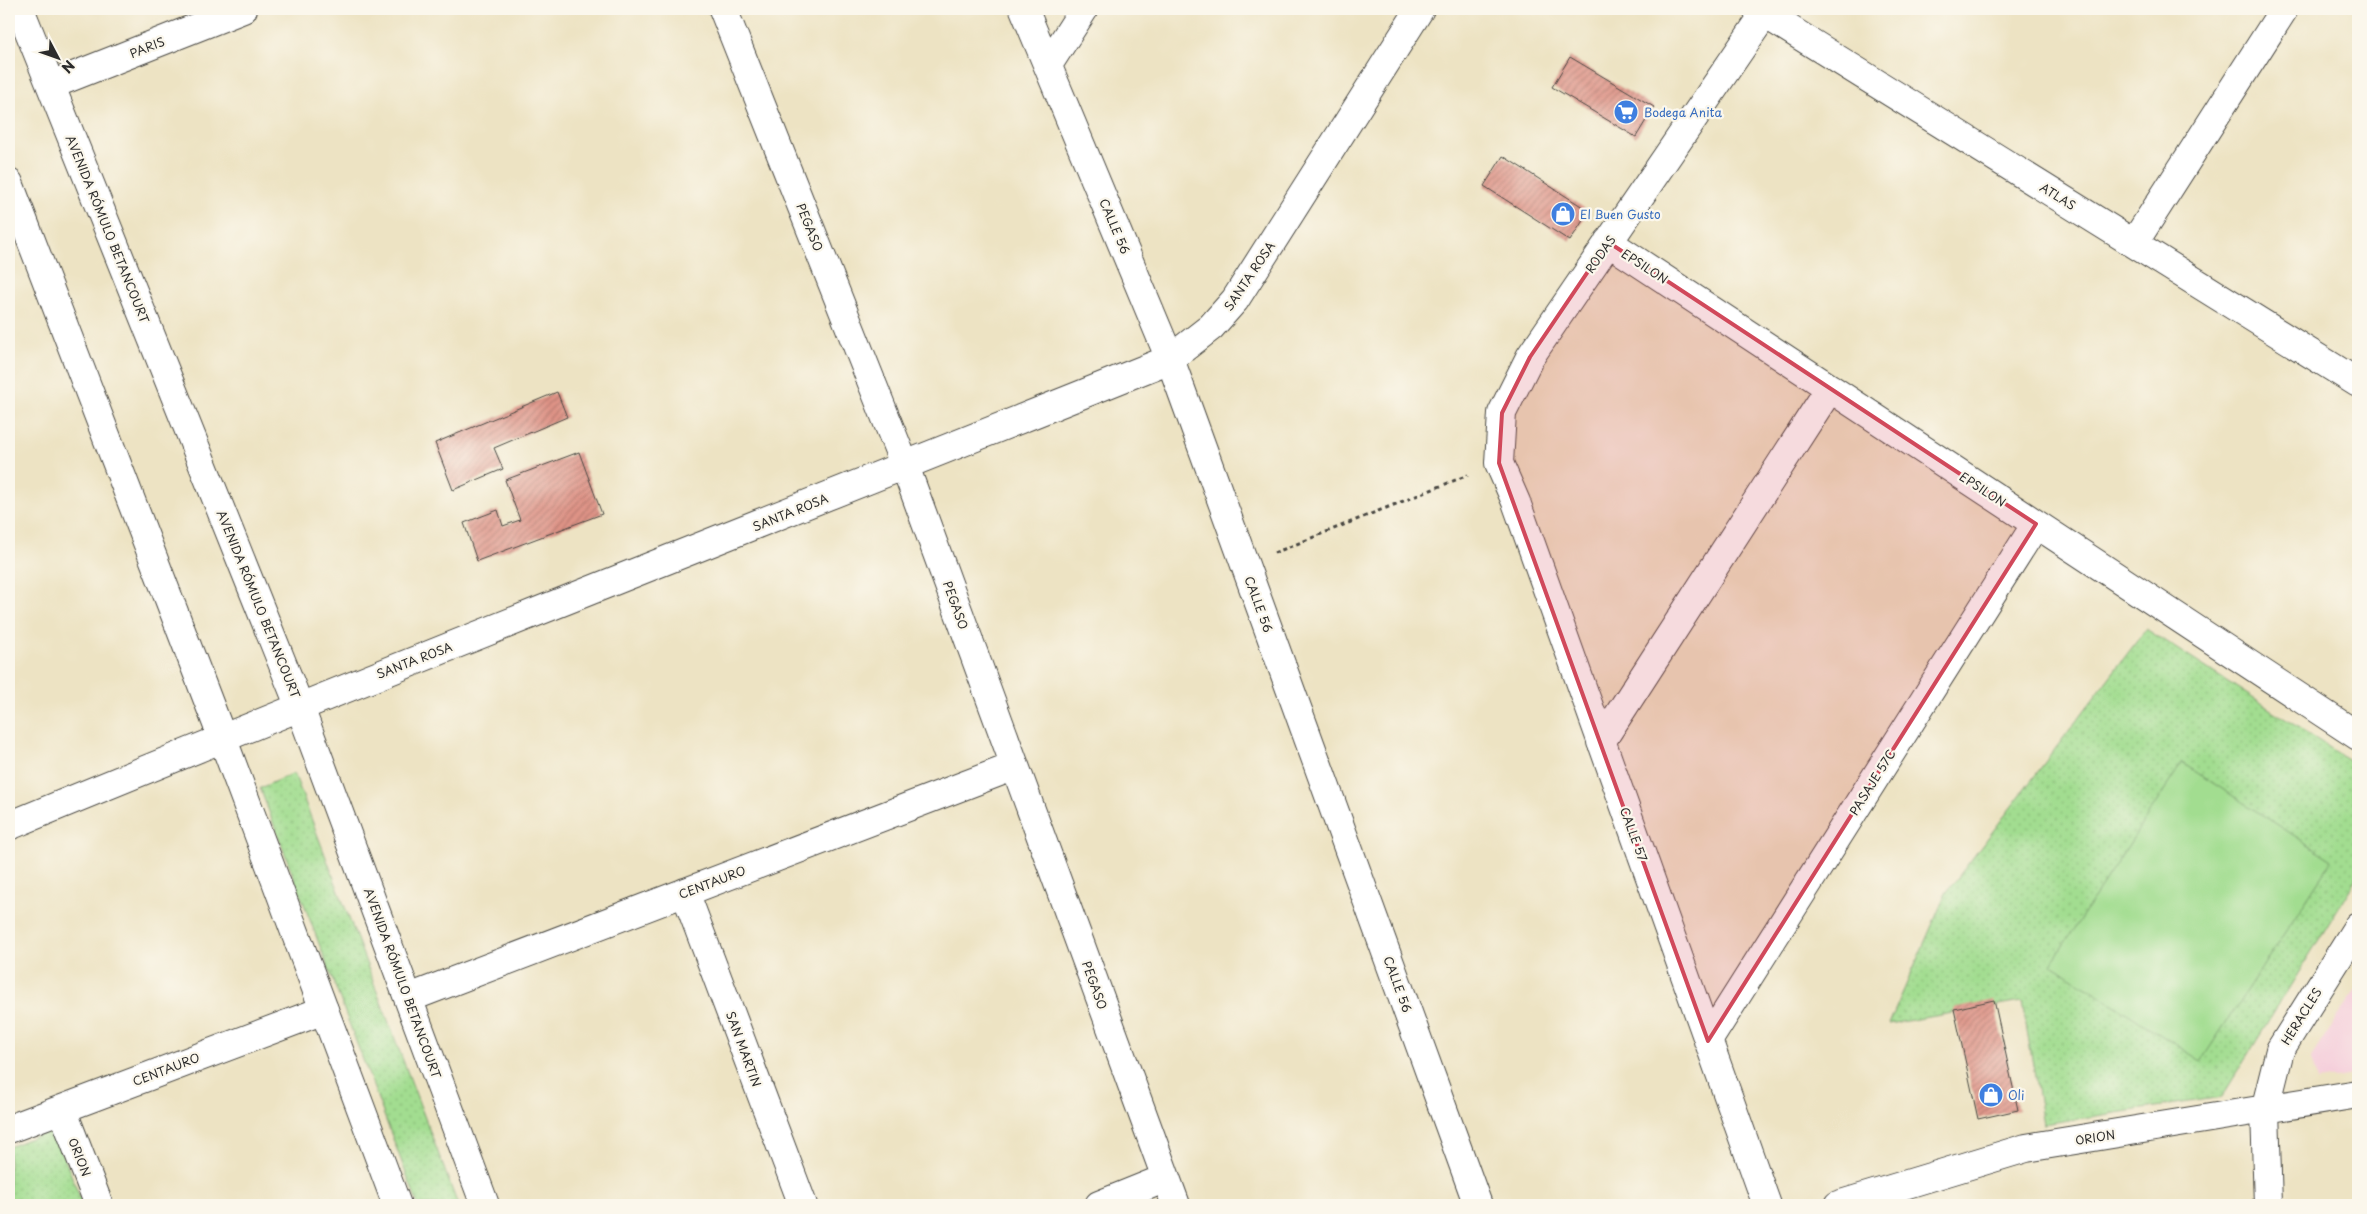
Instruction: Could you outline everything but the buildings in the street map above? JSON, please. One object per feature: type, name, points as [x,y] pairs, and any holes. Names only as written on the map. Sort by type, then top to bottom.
[{"type":"street","name":"AVENIDA RÓMULO BETANCOURT","points":[[20,9],[300,705],[485,1205]]},
{"type":"street","name":"PARIS","points":[[50,86],[242,9]]},
{"type":"street","name":"PEGASO","points":[[723,9],[905,466],[1176,1205]]},
{"type":"street","name":"CALLE 56","points":[[1024,9],[1170,359],[1478,1205]]},
{"type":"street","points":[[1048,65],[1084,9]]},
{"type":"street","name":"SANTA ROSA","points":[[9,826],[300,705],[1170,359],[1211,328],[1235,300],[1420,9]]},
{"type":"street","points":[[2134,243],[2284,9]]},
{"type":"street","name":"ATLAS","points":[[1763,10],[2358,383]]},
{"type":"street","name":"RODAS","points":[[1499,463],[1502,413],[1530,357],[1763,10]]},
{"type":"street","points":[[9,183],[222,737],[397,1205]]},
{"type":"street","name":"EPSILON","points":[[1608,242],[2358,736]]},
{"type":"street","points":[[1602,742],[1830,388]]},
{"type":"street","name":"CALLE 57","points":[[1499,463],[1516,502],[1767,1205]]},
{"type":"street","name":"PASAJE 57C","points":[[1708,1041],[2036,524]]},
{"type":"street","name":"CENTAURO","points":[[409,998],[1015,766]]},
{"type":"street","name":"SAN MARTIN","points":[[686,892],[802,1205]]},
{"type":"street","name":"HERACLES","points":[[2268,1205],[2265,1110],[2280,1050],[2358,926]]},
{"type":"street","name":"CENTAURO","points":[[9,1129],[324,1010]]},
{"type":"street","name":"ORION","points":[[1838,1205],[2026,1148],[2358,1094]]},
{"type":"street","name":"ORION","points":[[62,1109],[99,1205]]},
{"type":"street","points":[[1099,1205],[1166,1178]]},
{"type":"path","points":[[1245,565],[1499,463]]},
{"type":"highlighted area","points":[[1608,242],[2036,524],[1708,1041],[1499,463],[1502,413],[1530,357]]},
{"type":"shaded area","points":[[2358,987],[2358,1074],[2317,1081],[2311,1058]]},
{"type":"green space","points":[[2146,629],[2358,766],[2358,876],[2222,1097],[2043,1124],[2022,1001],[1889,1024],[1946,893]]},
{"type":"green space","points":[[2182,763],[2332,860],[2201,1061],[2051,964]]},
{"type":"green space","points":[[294,773],[458,1205],[418,1205],[260,788]]},
{"type":"green space","points":[[53,1129],[83,1205],[9,1205],[9,1147]]},
{"type":"place","name":"Bodega Anita","points":[[1626,112]]},
{"type":"place","name":"El Buen Gusto","points":[[1563,214]]},
{"type":"place","name":"Oli","points":[[1991,1095]]}]
